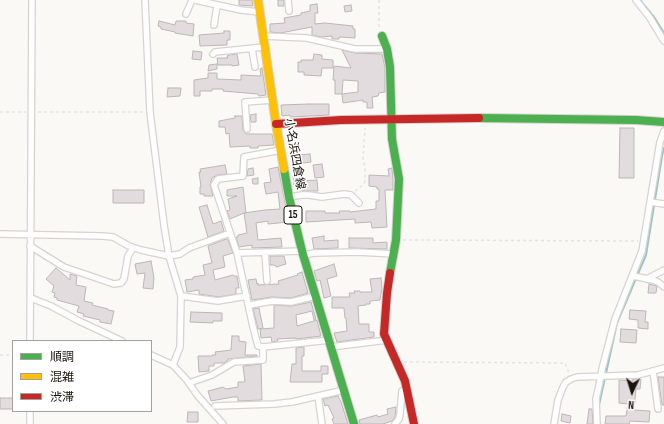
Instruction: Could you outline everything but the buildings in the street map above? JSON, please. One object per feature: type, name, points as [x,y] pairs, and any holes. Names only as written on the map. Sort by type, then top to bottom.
[{"type":"street","points":[[30,340],[32,0]]},
{"type":"street","points":[[144,0],[150,112],[164,225],[169,256],[181,296],[180,347],[173,365]]},
{"type":"street","points":[[186,14],[194,0],[217,6],[259,12]]},
{"type":"street","name":"小名浜四倉線","points":[[258,0],[262,36],[289,197],[303,253],[354,424]]},
{"type":"street","points":[[288,0],[289,11]]},
{"type":"street","points":[[636,0],[650,18],[664,41]]},
{"type":"street","points":[[214,25],[217,6]]},
{"type":"street","points":[[262,36],[307,38],[355,49],[386,49]]},
{"type":"street","points":[[382,36],[390,67],[392,139],[399,179],[396,240],[387,293],[384,334],[405,381],[414,424]]},
{"type":"street","points":[[213,54],[215,52],[264,47]]},
{"type":"street","points":[[252,49],[255,67]]},
{"type":"street","points":[[247,129],[245,102],[273,100]]},
{"type":"street","points":[[276,124],[392,119],[535,118],[664,122]]},
{"type":"street","points":[[598,424],[596,400],[604,376],[602,369],[615,319],[636,276],[653,202],[664,131]]},
{"type":"street","points":[[281,150],[244,157],[243,176],[218,180],[214,185],[237,253],[258,346],[330,344],[387,340]]},
{"type":"street","points":[[289,197],[309,195],[322,197],[351,195],[359,203]]},
{"type":"street","points":[[653,202],[664,204]]},
{"type":"street","points":[[0,234],[113,237],[132,248],[169,256],[180,254],[189,248],[230,233]]},
{"type":"street","points":[[30,246],[64,268],[114,284],[121,283],[124,279],[128,256],[132,248]]},
{"type":"street","points":[[265,252],[267,281]]},
{"type":"street","points":[[237,253],[358,252],[394,254]]},
{"type":"street","points":[[647,279],[664,270]]},
{"type":"street","points":[[636,276],[658,282],[664,287]]},
{"type":"street","points":[[181,296],[218,301],[247,296]]},
{"type":"street","points":[[249,305],[273,302],[291,302],[316,296]]},
{"type":"street","points":[[31,298],[51,306],[120,340]]},
{"type":"street","points":[[189,383],[212,375],[234,362],[263,360],[263,347]]},
{"type":"street","points":[[152,355],[173,365],[222,424]]},
{"type":"street","points":[[554,424],[558,400],[563,387],[571,378],[638,374],[664,368]]},
{"type":"street","points":[[653,371],[658,409]]},
{"type":"street","points":[[215,406],[274,404],[344,390]]},
{"type":"street","points":[[395,424],[399,419],[402,391],[407,390]]},
{"type":"street","points":[[318,396],[322,424]]},
{"type":"street","points":[[30,412],[30,424]]},
{"type":"path","points":[[379,0],[379,32],[382,36]]},
{"type":"path","points":[[0,112],[150,112]]},
{"type":"path","points":[[351,195],[364,184],[365,181],[363,151],[366,120]]},
{"type":"path","points":[[396,240],[644,241]]},
{"type":"path","points":[[0,355],[12,355]]},
{"type":"path","points":[[396,362],[565,363],[571,378]]},
{"type":"waterway","points":[[640,0],[654,17],[664,33]]},
{"type":"waterway","points":[[599,405],[617,323],[646,255],[664,148]]},
{"type":"traffic: fast","points":[[382,36],[387,49],[390,67],[392,139],[399,179],[396,240],[390,273]]},
{"type":"traffic: fast","points":[[479,118],[636,120],[664,122]]},
{"type":"traffic: fast","points":[[284,169],[302,251],[354,424]]},
{"type":"traffic: slow","points":[[258,0],[284,169]]},
{"type":"traffic: jam","points":[[276,124],[341,120],[479,118]]},
{"type":"traffic: jam","points":[[390,273],[384,334],[405,381],[414,424]]}]
